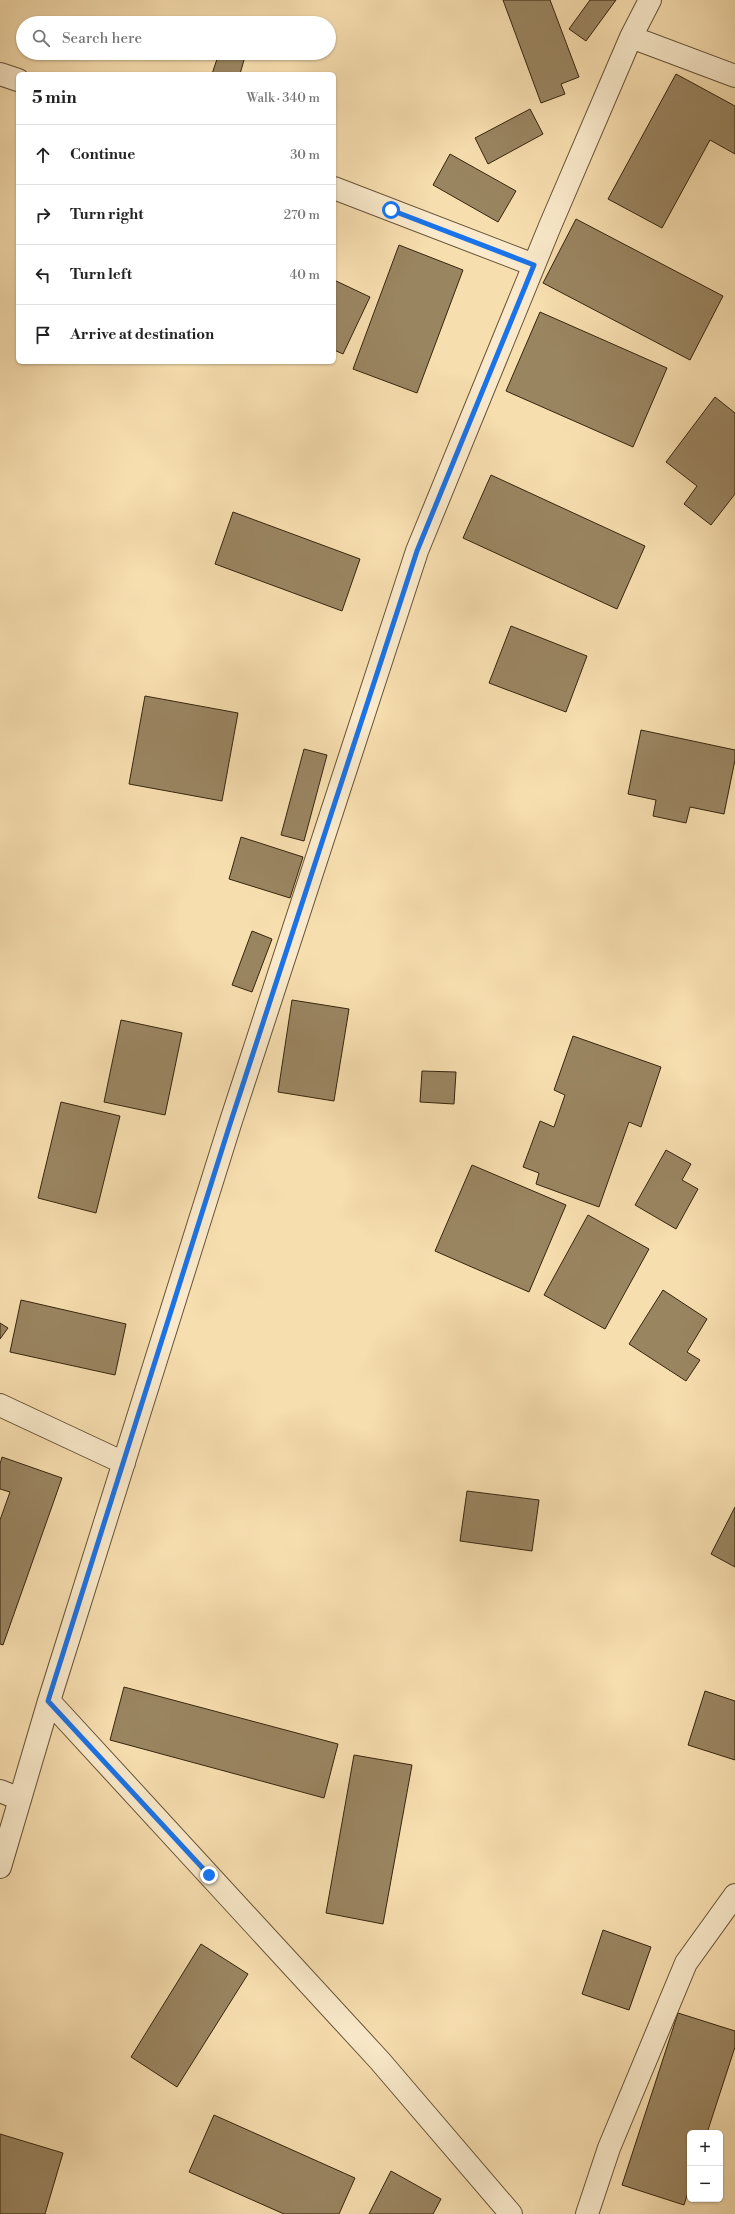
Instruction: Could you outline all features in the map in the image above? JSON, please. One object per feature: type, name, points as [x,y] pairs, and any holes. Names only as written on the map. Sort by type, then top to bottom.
[{"type":"street","points":[[0,1867],[48,1701],[230,1124],[417,551],[534,265],[631,37],[650,0]]},
{"type":"street","points":[[631,37],[735,76]]},
{"type":"street","points":[[0,74],[16,79]]},
{"type":"street","points":[[336,189],[534,265]]},
{"type":"street","points":[[0,1405],[124,1463]]},
{"type":"street","points":[[48,1701],[380,2061],[511,2214]]},
{"type":"street","points":[[0,1790],[20,1799]]},
{"type":"street","points":[[587,2214],[609,2148],[686,1963],[735,1895]]},
{"type":"building","points":[[503,0],[550,0],[579,77],[561,84],[565,94],[541,103]]},
{"type":"building","points":[[590,0],[616,0],[586,41],[569,29]]},
{"type":"building","points":[[217,60],[244,60],[241,72],[213,72]]},
{"type":"building","points":[[676,74],[735,106],[735,154],[710,140],[662,228],[608,199]]},
{"type":"building","points":[[530,109],[543,134],[488,164],[475,138]]},
{"type":"building","points":[[450,154],[516,191],[498,222],[433,185]]},
{"type":"building","points":[[576,219],[723,296],[690,360],[543,283]]},
{"type":"building","points":[[399,245],[463,270],[417,393],[353,369]]},
{"type":"building","points":[[336,281],[370,297],[343,354],[336,351]]},
{"type":"building","points":[[540,312],[667,368],[633,447],[506,391]]},
{"type":"building","points":[[715,397],[735,413],[735,494],[711,525],[684,504],[697,486],[666,462]]},
{"type":"building","points":[[491,475],[645,546],[617,609],[463,538]]},
{"type":"building","points":[[233,512],[360,559],[342,611],[215,564]]},
{"type":"building","points":[[511,626],[587,656],[566,712],[489,683]]},
{"type":"building","points":[[145,696],[238,713],[222,801],[129,784]]},
{"type":"building","points":[[641,730],[735,750],[735,760],[724,814],[690,807],[686,823],[653,816],[656,800],[628,794]]},
{"type":"building","points":[[304,749],[327,755],[304,841],[281,835]]},
{"type":"building","points":[[241,837],[303,857],[290,898],[229,879]]},
{"type":"building","points":[[252,931],[272,939],[252,992],[232,985]]},
{"type":"building","points":[[292,1000],[349,1009],[334,1101],[278,1092]]},
{"type":"building","points":[[121,1020],[182,1033],[165,1115],[104,1102]]},
{"type":"building","points":[[573,1036],[661,1067],[641,1127],[629,1122],[599,1207],[536,1184],[539,1173],[523,1167],[540,1121],[554,1127],[565,1095],[554,1090]]},
{"type":"building","points":[[422,1071],[456,1072],[454,1104],[420,1102]]},
{"type":"building","points":[[61,1102],[120,1116],[96,1213],[38,1198]]},
{"type":"building","points":[[666,1150],[691,1164],[682,1180],[698,1189],[676,1229],[635,1205]]},
{"type":"building","points":[[472,1165],[566,1205],[529,1292],[435,1251]]},
{"type":"building","points":[[588,1215],[649,1249],[605,1329],[544,1295]]},
{"type":"building","points":[[663,1290],[707,1319],[687,1352],[700,1360],[686,1381],[629,1344]]},
{"type":"building","points":[[21,1300],[126,1324],[115,1375],[10,1352]]},
{"type":"building","points":[[0,1323],[8,1328],[0,1339]]},
{"type":"building","points":[[2,1457],[62,1478],[3,1645],[0,1644],[0,1520],[10,1492],[0,1489],[0,1464]]},
{"type":"building","points":[[467,1491],[539,1500],[532,1551],[460,1541]]},
{"type":"building","points":[[735,1507],[735,1567],[711,1554]]},
{"type":"building","points":[[124,1687],[338,1744],[324,1798],[110,1740]]},
{"type":"building","points":[[705,1691],[735,1701],[735,1760],[688,1745]]},
{"type":"building","points":[[354,1755],[412,1765],[383,1924],[326,1913]]},
{"type":"building","points":[[603,1930],[651,1947],[629,2010],[582,1994]]},
{"type":"building","points":[[201,1944],[248,1974],[177,2087],[131,2057]]},
{"type":"building","points":[[678,2013],[735,2031],[735,2047],[708,2130],[687,2130],[687,2196],[684,2205],[622,2185]]},
{"type":"building","points":[[214,2115],[355,2178],[339,2214],[284,2214],[189,2172]]},
{"type":"building","points":[[0,2134],[63,2153],[45,2214],[0,2214]]},
{"type":"building","points":[[391,2171],[441,2199],[433,2214],[369,2214]]},
{"type":"route","points":[[209,1875],[48,1701],[230,1124],[417,551],[534,265],[391,210]]}]
